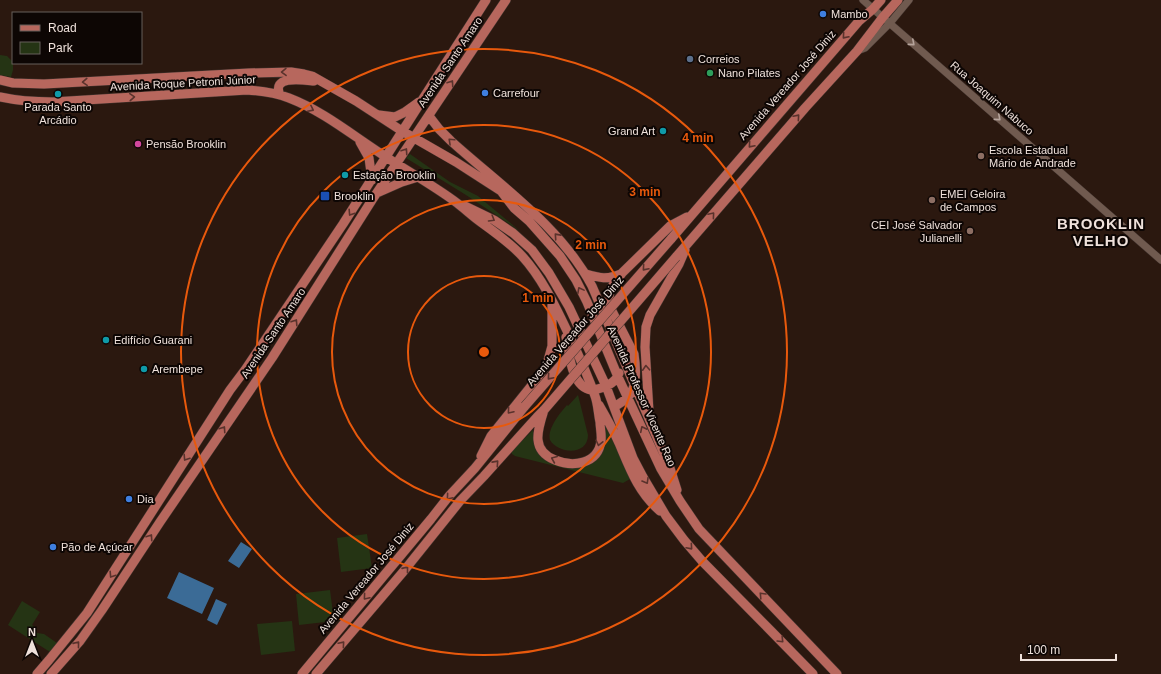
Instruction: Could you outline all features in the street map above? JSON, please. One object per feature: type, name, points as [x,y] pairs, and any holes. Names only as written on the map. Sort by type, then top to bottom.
[{"type":"main road","name":"Avenida Santo Amaro","points":[[37,674],[50,660],[86,613],[230,390],[286,310],[372,180],[486,0]]},
{"type":"main road","name":"Avenida Santo Amaro","points":[[51,674],[80,641],[102,610],[272,358],[377,193],[506,0]]},
{"type":"main road","name":"Avenida Vereador José Diniz","points":[[302,674],[449,496],[475,468],[526,406],[859,20],[874,4],[881,0]]},
{"type":"main road","points":[[316,674],[404,572],[460,501],[544,410],[777,139],[886,20],[898,0]]},
{"type":"main road","name":"Avenida Roque Petroni Júnior","points":[[0,80],[13,83],[44,84],[291,72],[312,76],[356,101],[402,132],[414,138]]},
{"type":"main road","points":[[280,95],[278,86],[284,81],[297,79],[321,82]]},
{"type":"main road","name":"Avenida Roque Petroni Júnior","points":[[0,97],[37,102],[79,101],[247,90],[266,92],[289,98],[317,111],[397,164]]},
{"type":"main road","points":[[375,114],[395,117],[424,99]]},
{"type":"main road","points":[[429,116],[439,130],[532,213]]},
{"type":"main road","points":[[357,138],[369,158],[372,180]]},
{"type":"main road","name":"Avenida Professor Vicente Rao","points":[[414,138],[482,178],[501,191],[514,208],[529,221],[560,256],[576,280],[587,302],[618,377],[661,469],[680,502],[699,529],[837,674]]},
{"type":"main road","points":[[462,150],[482,178]]},
{"type":"main road","points":[[397,164],[457,203],[477,220],[499,235],[521,255],[542,282],[580,357],[594,394],[612,428],[634,476],[642,491],[666,516]]},
{"type":"main road","points":[[377,193],[418,177]]},
{"type":"main road","points":[[501,191],[532,213]]},
{"type":"main road","points":[[457,203],[473,209],[494,220],[513,233],[532,250],[550,273],[569,307],[606,386],[633,458],[666,516],[702,561],[813,674]]},
{"type":"main road","name":"Avenida Professor Vicente Rao","points":[[532,213],[556,235],[586,274],[670,468],[680,502]]},
{"type":"main road","points":[[614,407],[628,397],[635,385],[635,362],[634,354],[611,309],[609,296],[611,288],[622,273],[670,226],[691,215]]},
{"type":"main road","points":[[650,421],[645,347],[646,328],[650,315],[679,264],[687,245]]},
{"type":"main road","points":[[586,274],[608,278],[622,273]]},
{"type":"main road","points":[[475,468],[491,436],[547,364],[552,346],[552,302]]},
{"type":"main road","points":[[594,394],[618,377],[622,368],[622,355]]},
{"type":"main road","points":[[544,410],[538,430],[539,446],[546,455],[556,460],[574,464],[582,463],[591,459],[598,451],[601,441],[594,394]]},
{"type":"street","name":"Rua Joaquim Nabuco","points":[[863,0],[874,4],[886,20],[1161,260]]},
{"type":"street","points":[[886,20],[909,0]]},
{"type":"green space","points":[[0,55],[7,56],[13,64],[11,77],[0,75]]},
{"type":"green space","points":[[410,154],[450,182],[478,196],[520,231],[406,158]]},
{"type":"green space","points":[[578,395],[588,435],[587,442],[583,447],[572,451],[559,448],[554,445],[550,440],[550,431],[561,412]]},
{"type":"green space","points":[[604,423],[630,476],[630,479],[623,483],[512,454],[512,451],[533,430],[535,448],[543,458],[565,466],[582,467],[589,465],[595,461],[601,453]]},
{"type":"green space","points":[[367,534],[372,568],[341,572],[337,538]]},
{"type":"green space","points":[[330,590],[334,621],[299,625],[296,594]]},
{"type":"green space","points":[[22,601],[40,612],[32,625],[35,627],[37,633],[44,634],[57,643],[50,652],[8,625]]},
{"type":"green space","points":[[292,621],[295,651],[261,655],[257,624]]},
{"type":"water","points":[[241,542],[252,549],[239,568],[228,561]]},
{"type":"water","points":[[179,572],[214,588],[202,614],[167,598]]},
{"type":"water","points":[[216,599],[227,604],[217,625],[207,620]]},
{"type":"place","name":"Mambo","points":[[823,14]]},
{"type":"place","name":"Correios","points":[[690,59]]},
{"type":"place","name":"Nano Pilates","points":[[710,73]]},
{"type":"place","name":"Carrefour","points":[[485,93]]},
{"type":"place","name":"Parada Santo Arcádio","points":[[58,94]]},
{"type":"place","name":"Grand Art","points":[[663,131]]},
{"type":"place","name":"Pensão Brooklin","points":[[138,144]]},
{"type":"place","name":"Escola Estadual Mário de Andrade","points":[[981,156]]},
{"type":"place","name":"Estação Brooklin","points":[[345,175]]},
{"type":"place","name":"Brooklin","points":[[325,196]]},
{"type":"place","name":"EMEI Geloira de Campos","points":[[932,200]]},
{"type":"place","name":"CEI José Salvador Julianelli","points":[[970,231]]},
{"type":"place","name":"Edifício Guarani","points":[[106,340]]},
{"type":"place","name":"Arembepe","points":[[144,369]]},
{"type":"place","name":"Dia","points":[[129,499]]},
{"type":"place","name":"Pão de Açúcar","points":[[53,547]]},
{"type":"district","name":"BROOKLIN VELHO","points":[[1101,232]]}]
